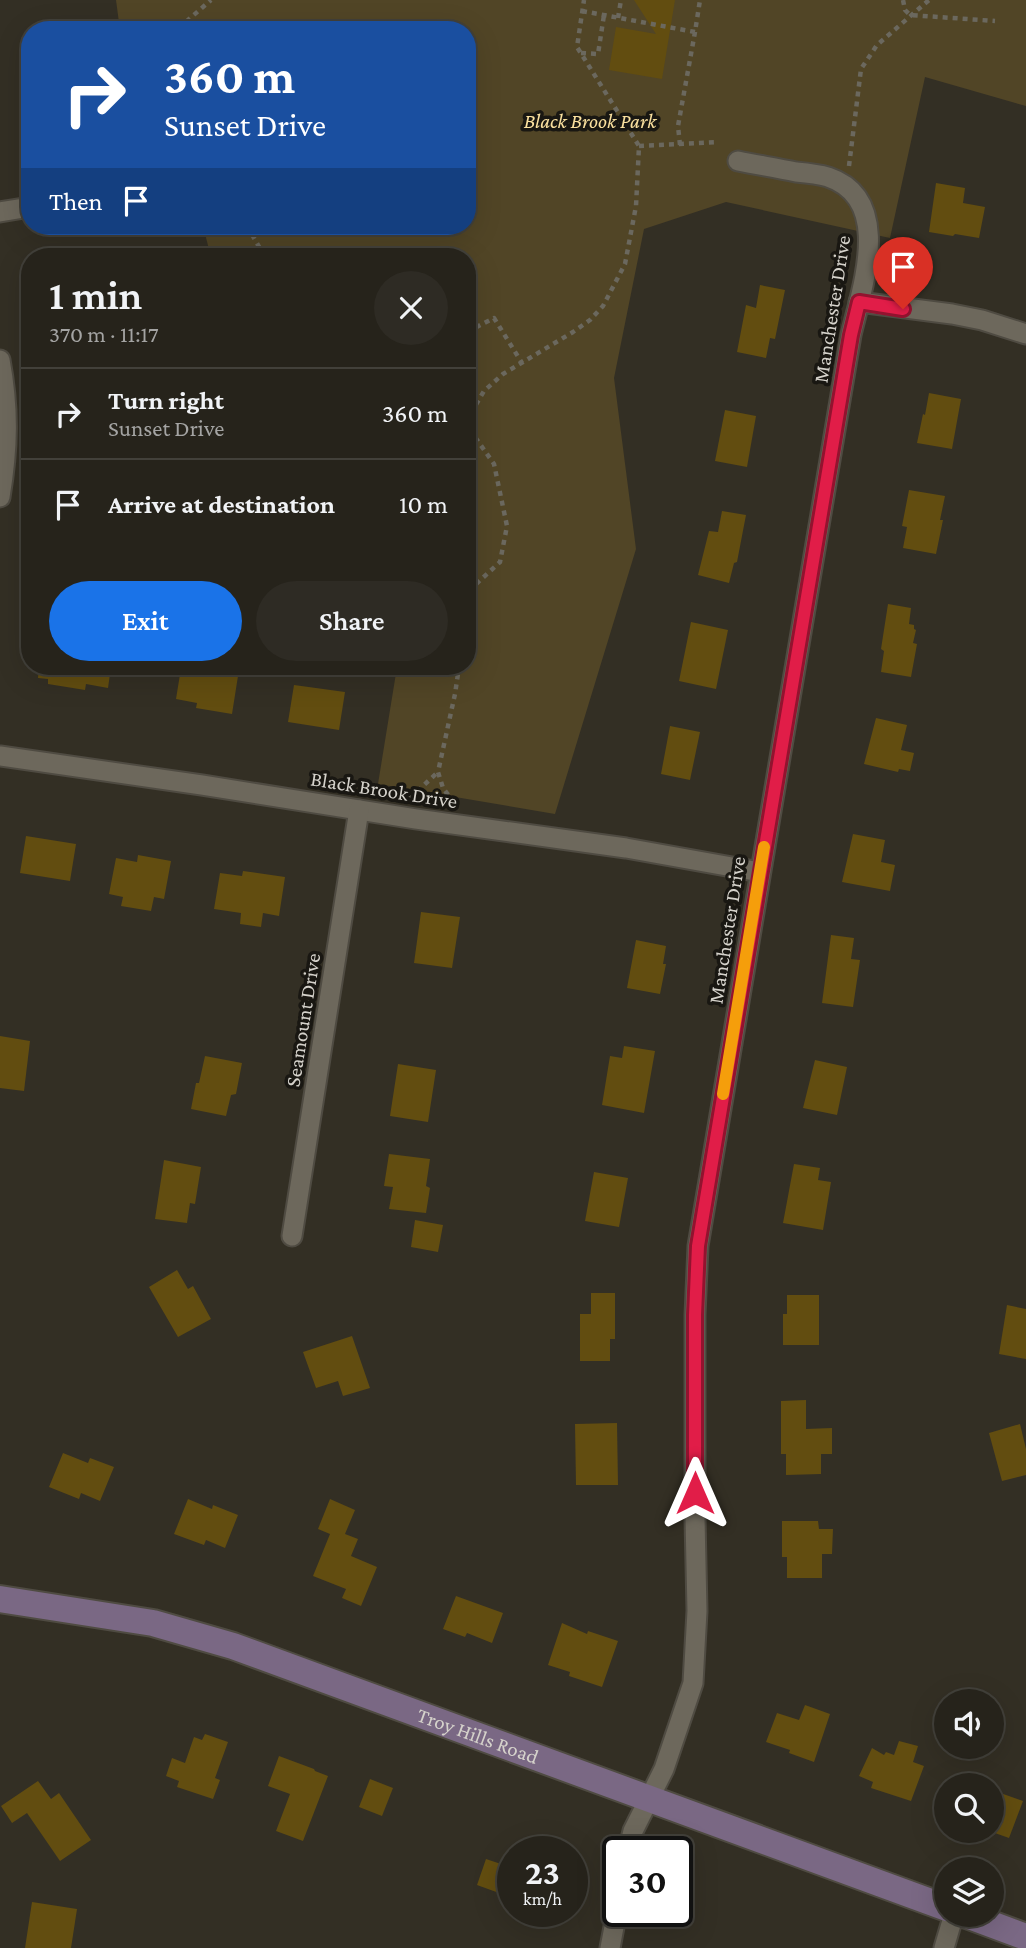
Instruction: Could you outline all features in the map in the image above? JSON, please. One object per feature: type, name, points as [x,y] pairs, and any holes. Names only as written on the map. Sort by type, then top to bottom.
[{"type":"main road","name":"Troy Hills Road","points":[[0,1599],[153,1623],[233,1646],[934,1903]]},
{"type":"main road","points":[[999,1927],[1026,1937]]},
{"type":"street","points":[[738,161],[827,177],[846,187]]},
{"type":"street","name":"Manchester Drive","points":[[632,1836],[664,1769],[693,1683],[697,1611],[695,1342],[698,1246],[851,335],[869,251],[868,220],[862,205],[846,187]]},
{"type":"street","points":[[0,212],[21,208]]},
{"type":"street","points":[[859,302],[952,314],[1026,334]]},
{"type":"street","points":[[0,360],[6,394],[7,425],[0,497]]},
{"type":"street","name":"Black Brook Drive","points":[[0,756],[626,848],[760,872]]},
{"type":"street","name":"Seamount Drive","points":[[292,1236],[359,810]]},
{"type":"street","points":[[610,1948],[614,1927]]},
{"type":"street","points":[[944,1948],[950,1927]]},
{"type":"path","points":[[187,21],[211,0]]},
{"type":"path","points":[[476,405],[484,391],[503,374],[590,320],[603,306],[625,264],[636,205],[639,146],[577,47],[584,0]]},
{"type":"path","points":[[618,18],[621,0]]},
{"type":"path","points":[[680,145],[678,126],[700,0]]},
{"type":"path","points":[[903,0],[905,10],[910,15],[995,21]]},
{"type":"path","points":[[846,187],[861,69],[877,45],[929,0]]},
{"type":"path","points":[[582,12],[695,32]]},
{"type":"path","points":[[580,52],[598,54],[604,15]]},
{"type":"path","points":[[639,146],[717,142]]},
{"type":"path","points":[[476,328],[495,318],[522,363]]},
{"type":"path","points":[[476,438],[494,464],[507,526],[500,562],[476,584]]},
{"type":"path","points":[[456,806],[443,788],[438,772],[458,675]]},
{"type":"path","points":[[410,798],[438,772]]},
{"type":"green space","name":"Black Brook Park","points":[[116,0],[1026,0],[1026,106],[925,77],[890,238],[726,202],[644,229],[614,378],[636,549],[555,814],[378,784],[396,675],[476,675],[476,248],[209,248],[205,235],[476,235],[476,21],[119,21]]},
{"type":"building","points":[[634,0],[675,0],[662,79],[609,70],[616,27],[656,34]]},
{"type":"building","points":[[936,183],[965,188],[963,203],[985,207],[979,238],[929,232]]},
{"type":"building","points":[[760,285],[785,290],[775,339],[770,338],[766,358],[737,352],[746,305],[756,308]]},
{"type":"building","points":[[929,393],[961,399],[952,449],[917,443]]},
{"type":"building","points":[[725,410],[756,416],[747,467],[715,461]]},
{"type":"building","points":[[909,490],[945,496],[936,554],[903,548],[907,527],[902,526]]},
{"type":"building","points":[[722,511],[746,515],[737,562],[734,563],[729,583],[698,575],[709,531],[718,532]]},
{"type":"building","points":[[888,604],[911,608],[909,624],[914,625],[916,630],[913,643],[917,644],[911,677],[881,672],[884,651],[881,649]]},
{"type":"building","points":[[691,622],[728,630],[716,689],[679,681]]},
{"type":"building","points":[[38,675],[110,675],[108,688],[86,684],[85,690],[48,684],[48,679],[38,678]]},
{"type":"building","points":[[180,675],[238,676],[232,714],[196,708],[197,703],[176,699]]},
{"type":"building","points":[[294,685],[345,692],[339,730],[288,722]]},
{"type":"building","points":[[876,718],[907,725],[901,750],[914,753],[910,771],[899,769],[898,772],[864,764]]},
{"type":"building","points":[[670,726],[700,732],[690,780],[661,774]]},
{"type":"building","points":[[853,834],[885,840],[881,862],[895,865],[890,891],[842,882]]},
{"type":"building","points":[[26,836],[76,844],[70,881],[20,873]]},
{"type":"building","points":[[138,855],[171,861],[164,899],[154,897],[151,911],[121,906],[123,897],[109,894],[116,858],[137,862]]},
{"type":"building","points":[[243,871],[285,877],[279,916],[263,913],[261,927],[240,924],[241,913],[214,909],[220,873],[242,876]]},
{"type":"building","points":[[421,912],[460,917],[452,968],[414,963]]},
{"type":"building","points":[[831,935],[854,938],[851,959],[860,960],[853,1007],[822,1003]]},
{"type":"building","points":[[636,940],[666,946],[663,964],[666,964],[660,994],[627,988]]},
{"type":"building","points":[[0,1036],[30,1041],[24,1091],[0,1088]]},
{"type":"building","points":[[624,1046],[655,1051],[644,1113],[602,1105],[610,1056],[622,1058]]},
{"type":"building","points":[[205,1056],[242,1063],[236,1094],[231,1095],[226,1116],[191,1109]]},
{"type":"building","points":[[815,1060],[847,1067],[837,1115],[803,1108]]},
{"type":"building","points":[[398,1064],[436,1070],[428,1122],[390,1116]]},
{"type":"building","points":[[389,1154],[430,1159],[426,1186],[430,1188],[426,1213],[389,1209],[393,1187],[384,1186]]},
{"type":"building","points":[[164,1160],[201,1167],[195,1204],[190,1203],[187,1223],[155,1219]]},
{"type":"building","points":[[794,1164],[820,1168],[818,1180],[831,1182],[823,1230],[783,1223]]},
{"type":"building","points":[[594,1172],[628,1178],[619,1227],[585,1221]]},
{"type":"building","points":[[415,1220],[443,1225],[438,1252],[411,1247]]},
{"type":"building","points":[[177,1270],[188,1289],[193,1286],[211,1319],[178,1337],[149,1287]]},
{"type":"building","points":[[591,1293],[615,1293],[615,1339],[610,1339],[610,1361],[580,1361],[580,1314],[591,1314]]},
{"type":"building","points":[[787,1295],[819,1295],[819,1345],[783,1345],[783,1314],[787,1314]]},
{"type":"building","points":[[1007,1305],[1026,1309],[1026,1359],[999,1354]]},
{"type":"building","points":[[352,1336],[370,1388],[343,1396],[338,1381],[316,1388],[303,1352]]},
{"type":"building","points":[[806,1400],[806,1429],[832,1428],[832,1454],[821,1454],[821,1474],[786,1475],[786,1454],[781,1454],[781,1401]]},
{"type":"building","points":[[617,1423],[618,1485],[576,1485],[575,1424]]},
{"type":"building","points":[[1020,1424],[1026,1449],[1026,1475],[1002,1481],[989,1433]]},
{"type":"building","points":[[63,1453],[88,1463],[90,1458],[114,1467],[100,1501],[81,1493],[79,1499],[49,1487]]},
{"type":"building","points":[[188,1499],[212,1509],[213,1505],[238,1515],[225,1548],[206,1540],[204,1545],[174,1534]]},
{"type":"building","points":[[330,1499],[355,1510],[345,1534],[358,1539],[351,1556],[377,1567],[361,1606],[342,1598],[346,1589],[313,1576],[330,1534],[318,1529]]},
{"type":"building","points":[[782,1521],[818,1521],[819,1529],[833,1529],[832,1554],[822,1554],[822,1578],[787,1578],[787,1557],[782,1557]]},
{"type":"building","points":[[456,1596],[503,1613],[492,1643],[467,1633],[465,1637],[443,1629]]},
{"type":"building","points":[[562,1623],[587,1634],[588,1631],[618,1641],[602,1687],[569,1676],[570,1672],[548,1665]]},
{"type":"building","points":[[805,1705],[830,1714],[814,1762],[766,1742],[777,1713],[799,1720]]},
{"type":"building","points":[[205,1734],[228,1742],[215,1778],[220,1780],[213,1799],[177,1787],[179,1781],[166,1776],[172,1758],[185,1763],[194,1737],[202,1740]]},
{"type":"building","points":[[899,1741],[918,1746],[913,1762],[924,1766],[911,1801],[871,1788],[873,1782],[859,1776],[872,1748],[884,1755],[886,1752],[894,1755]]},
{"type":"building","points":[[279,1756],[328,1776],[303,1841],[276,1831],[290,1794],[268,1786]]},
{"type":"building","points":[[370,1779],[393,1788],[382,1816],[359,1807]]},
{"type":"building","points":[[38,1781],[51,1799],[59,1793],[91,1840],[60,1861],[27,1813],[12,1823],[1,1806]]},
{"type":"building","points":[[1004,1794],[1023,1801],[1009,1838],[1004,1836]]},
{"type":"building","points":[[486,1859],[497,1863],[497,1892],[477,1885]]},
{"type":"building","points":[[32,1902],[77,1909],[71,1948],[25,1948]]},
{"type":"slow traffic","points":[[723,1094],[764,847]]},
{"type":"route","points":[[695,1493],[695,1315],[698,1246],[851,335],[859,302],[903,309]]}]
